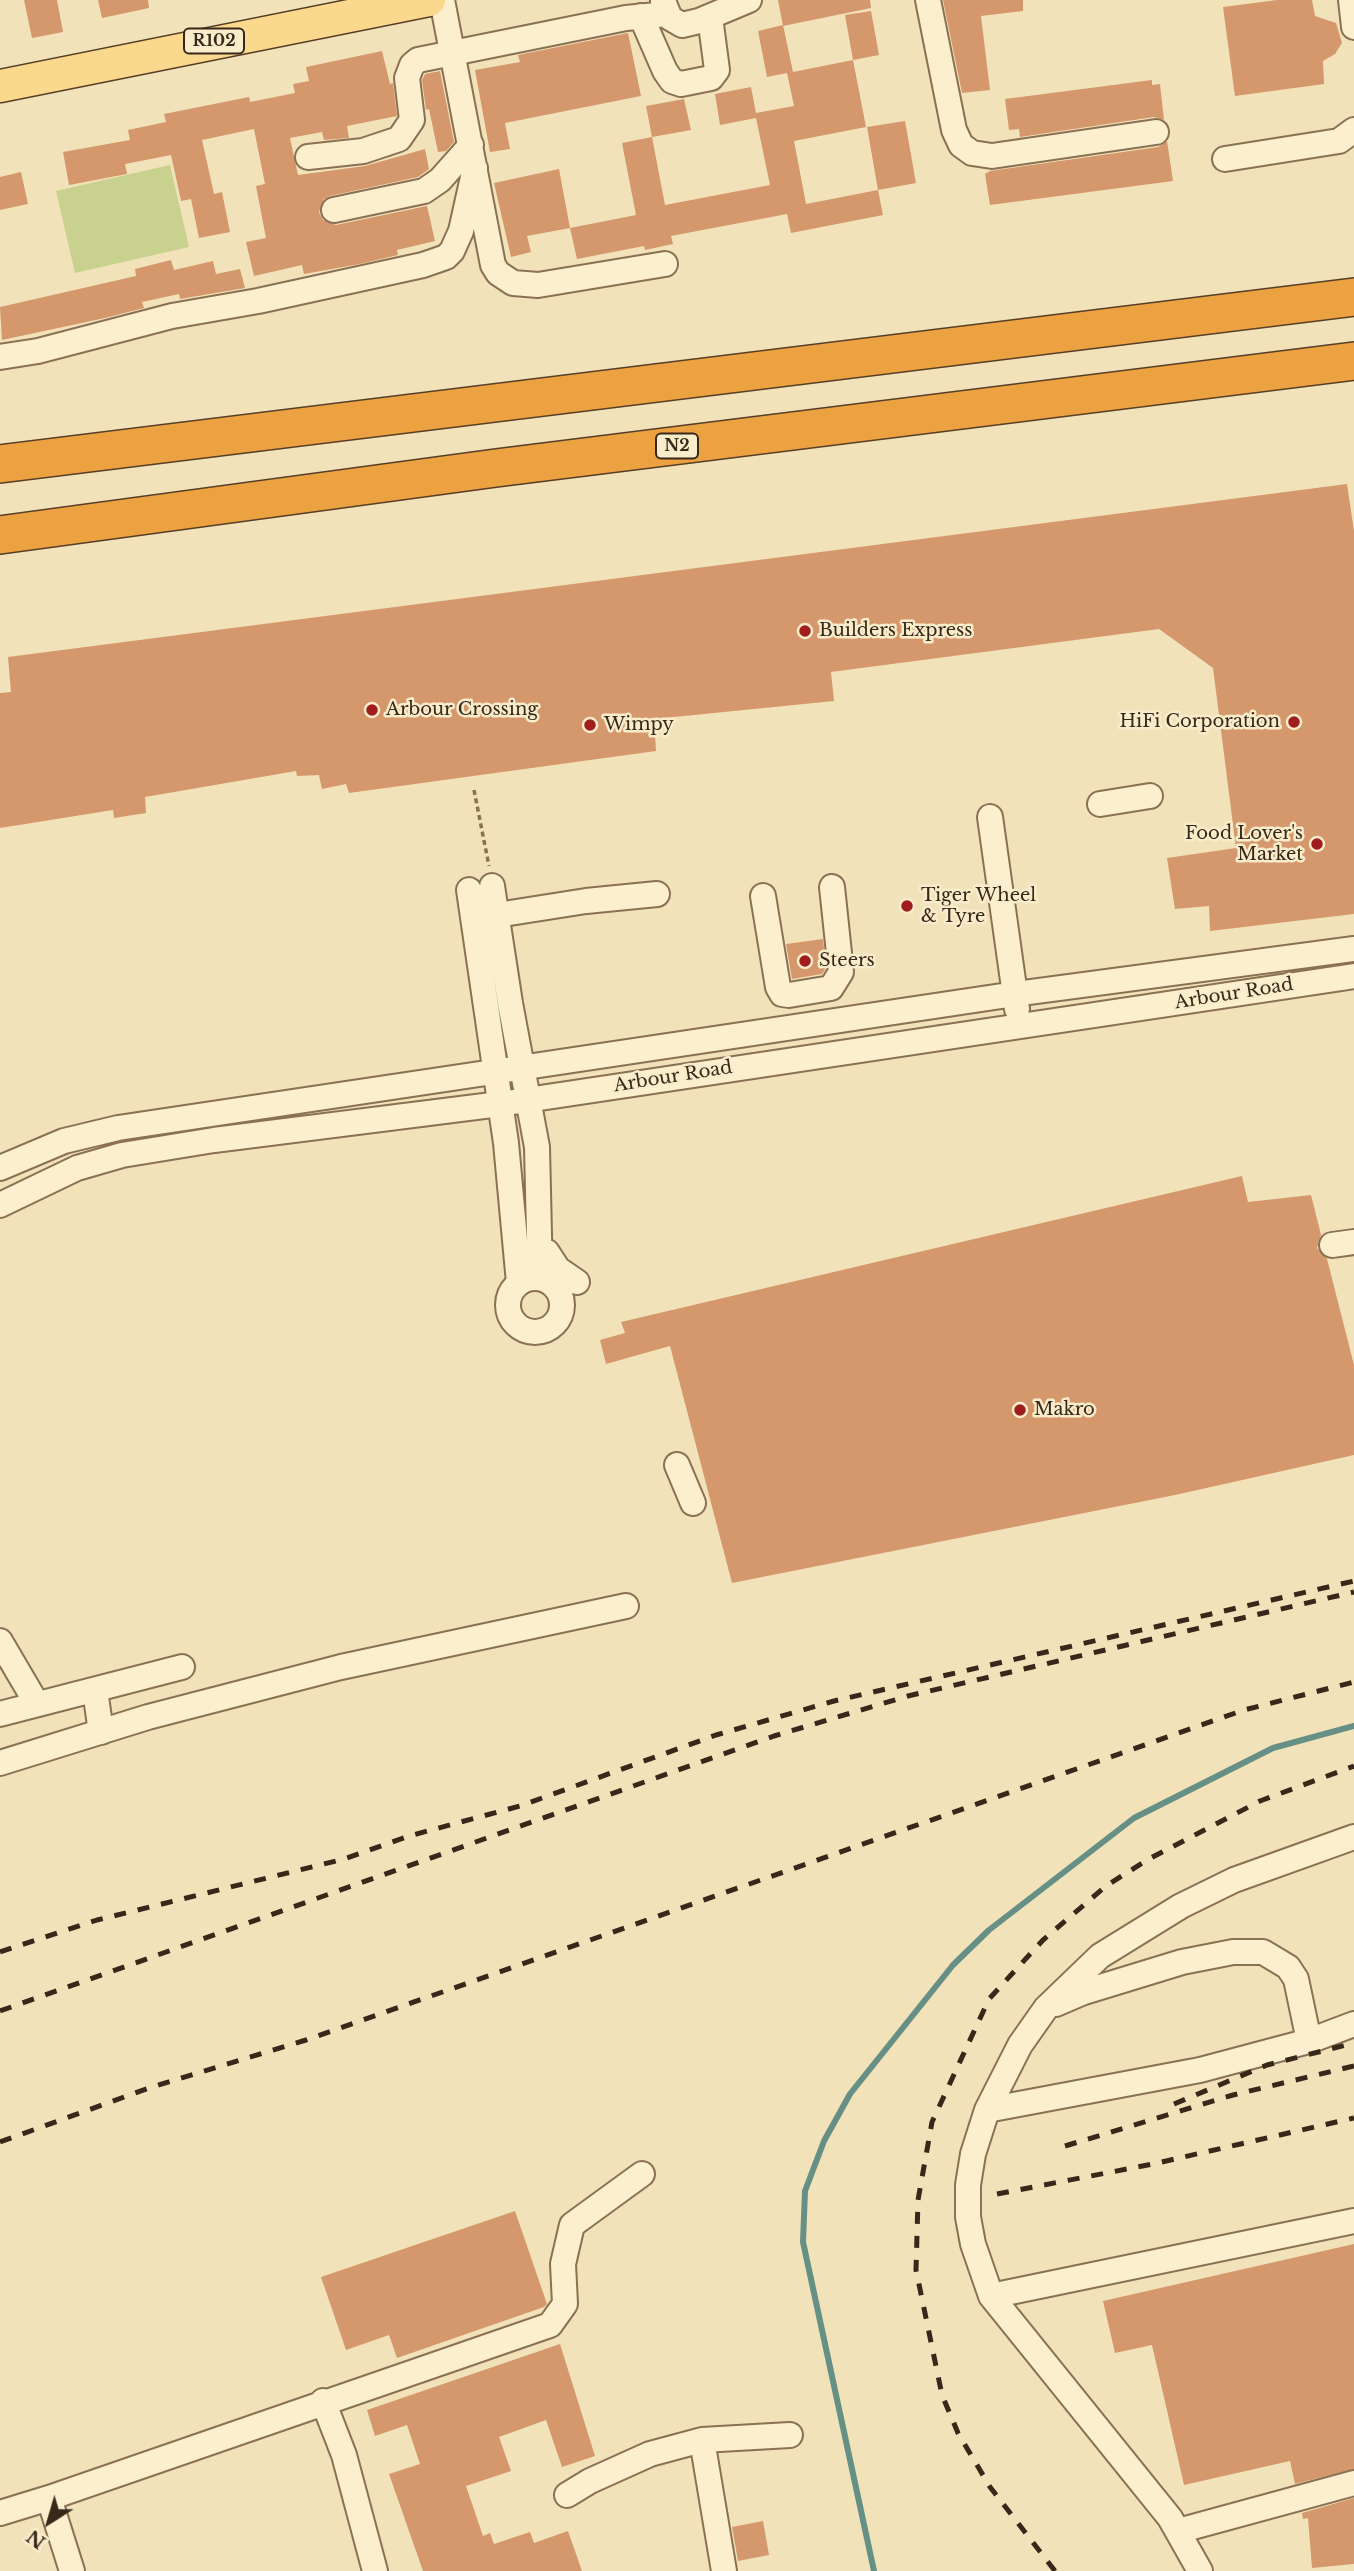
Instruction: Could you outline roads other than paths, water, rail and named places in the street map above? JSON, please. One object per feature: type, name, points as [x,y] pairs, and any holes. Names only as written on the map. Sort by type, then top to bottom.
[{"type":"highway","points":[[0,464],[1354,297]]},
{"type":"highway","name":"N2","points":[[0,535],[482,470],[1354,361]]},
{"type":"main road","name":"R102","points":[[0,86],[429,0]]},
{"type":"street","points":[[442,0],[493,265],[498,272],[513,283],[538,285],[665,264]]},
{"type":"street","points":[[308,158],[363,151],[399,139],[412,120],[407,78],[412,65],[418,60],[641,16],[665,7],[675,23],[682,24],[710,17],[749,0]]},
{"type":"street","points":[[928,0],[954,130],[961,145],[972,153],[992,156],[1037,151],[1156,132]]},
{"type":"street","points":[[1351,0],[1354,27]]},
{"type":"street","points":[[641,16],[665,71],[672,81],[681,84],[710,78],[717,70],[710,17]]},
{"type":"street","points":[[1225,159],[1339,141],[1354,130]]},
{"type":"street","points":[[334,211],[424,191],[473,156]]},
{"type":"street","points":[[0,357],[38,351],[172,316],[398,271],[446,257],[453,251],[461,231],[473,156]]},
{"type":"street","points":[[1100,804],[1150,796]]},
{"type":"street","points":[[990,817],[1020,1027]]},
{"type":"street","points":[[763,896],[778,987],[782,994],[789,995],[831,988],[839,979],[841,972],[832,887]]},
{"type":"street","points":[[481,888],[497,915],[537,1147],[539,1228],[529,1281],[495,1070],[481,888]]},
{"type":"street","points":[[497,915],[586,901],[657,894]]},
{"type":"street","name":"Arbour Road","points":[[0,1168],[64,1141],[118,1128],[1015,994],[1354,949]]},
{"type":"street","name":"Arbour Road","points":[[0,1205],[35,1186],[122,1155],[500,1104],[1354,976]]},
{"type":"street","points":[[539,1228],[553,1263],[577,1282]]},
{"type":"street","points":[[677,1465],[693,1503]]},
{"type":"street","points":[[0,1763],[101,1732],[341,1667],[626,1606]]},
{"type":"street","points":[[0,1641],[17,1665],[37,1704]]},
{"type":"street","points":[[0,1714],[182,1667]]},
{"type":"street","points":[[94,1690],[101,1732]]},
{"type":"street","points":[[1200,2571],[1178,2531],[991,2296],[973,2244],[968,2217],[968,2185],[973,2154],[987,2110],[1020,2045],[1046,2008],[1100,1956],[1181,1906],[1271,1865],[1354,1837]]},
{"type":"street","points":[[1046,2008],[1084,1992],[1182,1962],[1248,1950],[1263,1952],[1278,1960],[1296,1979],[1309,2041]]},
{"type":"street","points":[[987,2110],[1200,2070],[1309,2041],[1354,2024]]},
{"type":"street","points":[[0,2513],[550,2325],[565,2304],[563,2264],[572,2225],[642,2174]]},
{"type":"street","points":[[991,2296],[1354,2221]]},
{"type":"street","points":[[324,2402],[344,2455],[375,2571]]},
{"type":"street","points":[[567,2495],[590,2481],[650,2454],[702,2440],[789,2435]]},
{"type":"street","points":[[702,2440],[724,2571]]},
{"type":"street","points":[[1178,2531],[1354,2483]]},
{"type":"street","points":[[49,2498],[72,2571]]},
{"type":"waterway","points":[[874,2571],[803,2242],[805,2191],[824,2141],[850,2094],[953,1965],[989,1930],[1134,1818],[1273,1748],[1354,1726]]},
{"type":"railway","points":[[0,1952],[97,1920],[344,1859],[409,1836],[520,1806],[716,1735],[834,1701],[1354,1581]]},
{"type":"railway","points":[[0,2011],[774,1736],[908,1696],[1354,1592]]},
{"type":"railway","points":[[0,2142],[149,2088],[306,2040],[1244,1710],[1354,1682]]},
{"type":"railway","points":[[1055,2571],[990,2487],[958,2433],[942,2395],[916,2270],[918,2200],[932,2122],[989,1999],[1043,1940],[1106,1886],[1147,1860],[1260,1801],[1354,1766]]},
{"type":"railway","points":[[1174,2104],[1267,2065],[1354,2043]]},
{"type":"railway","points":[[1065,2146],[1233,2095],[1354,2066]]},
{"type":"railway","points":[[997,2194],[1153,2164],[1354,2118]]},
{"type":"place","name":"Builders Express","points":[[805,631]]},
{"type":"place","name":"Arbour Crossing","points":[[372,710]]},
{"type":"place","name":"HiFi Corporation","points":[[1294,722]]},
{"type":"place","name":"Wimpy","points":[[590,725]]},
{"type":"place","name":"Food Lover's Market","points":[[1317,844]]},
{"type":"place","name":"Tiger Wheel & Tyre","points":[[907,906]]},
{"type":"place","name":"Steers","points":[[805,961]]},
{"type":"place","name":"Makro","points":[[1020,1410]]}]
